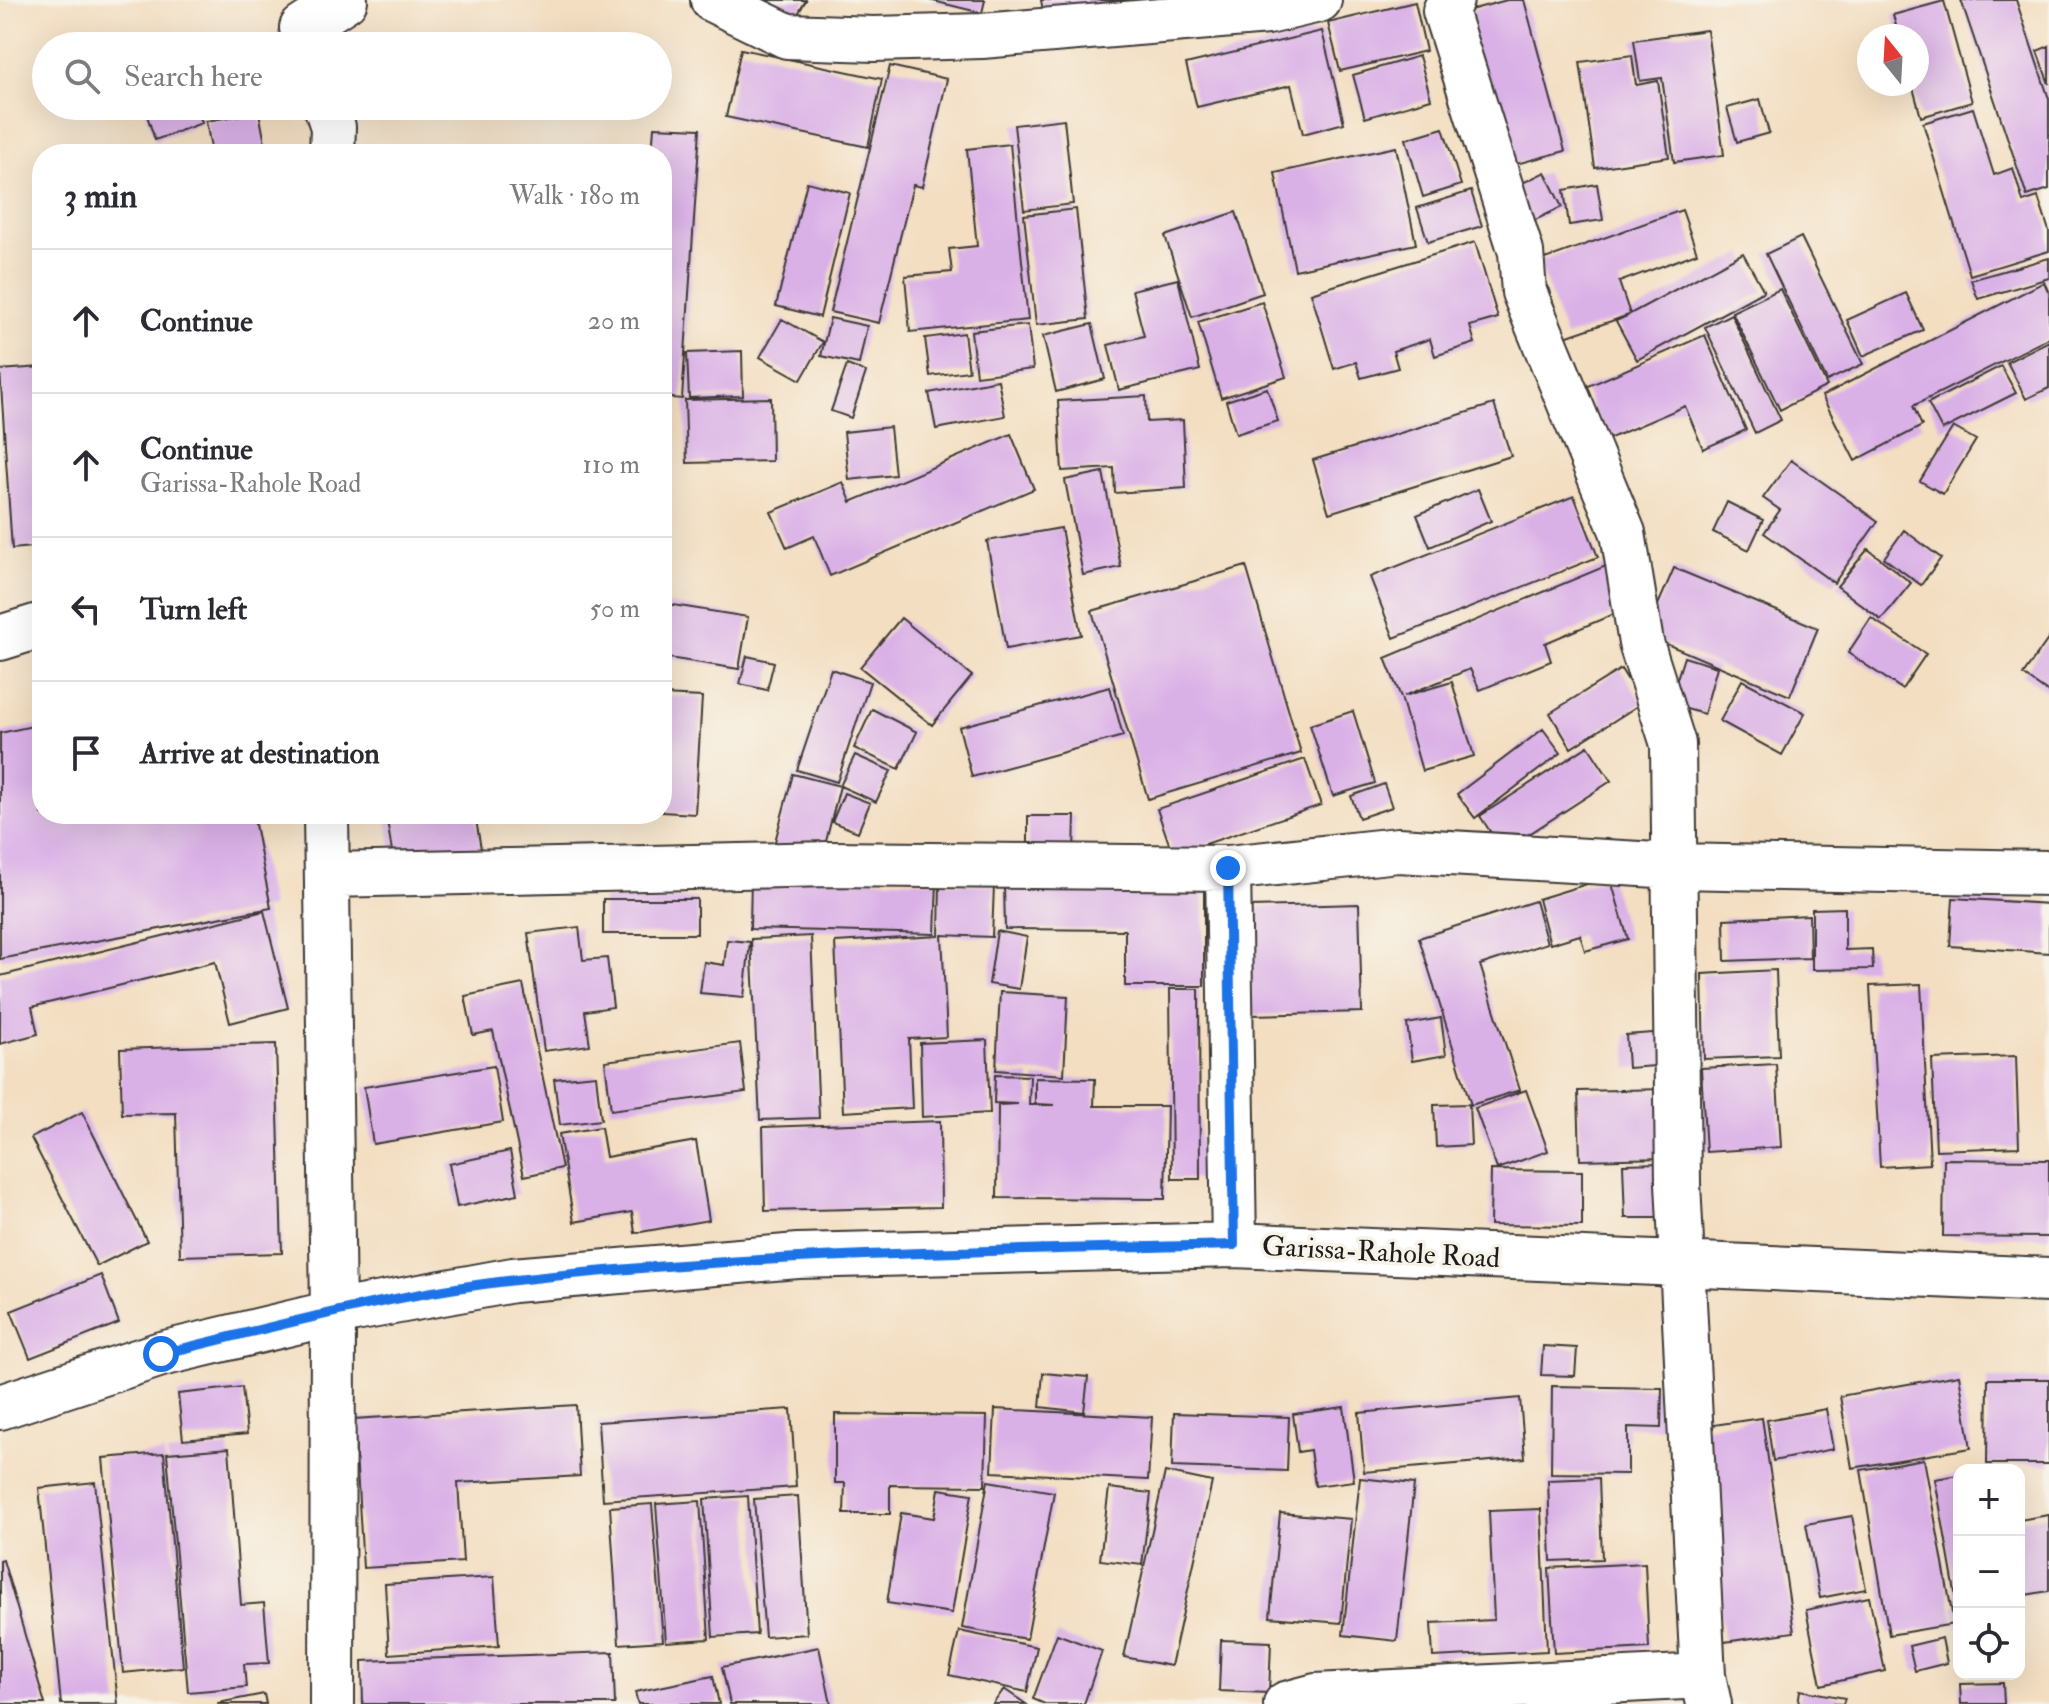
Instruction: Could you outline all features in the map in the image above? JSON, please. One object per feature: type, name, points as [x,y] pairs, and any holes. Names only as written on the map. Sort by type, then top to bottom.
[{"type":"street","points":[[298,25],[345,0]]},
{"type":"street","points":[[713,0],[787,36],[874,39],[982,36],[1252,13],[1319,0]]},
{"type":"street","points":[[1286,1704],[1316,1696],[1706,1690],[1682,1265],[1673,744],[1641,643],[1623,533],[1524,292],[1521,252],[1445,11],[1451,0]]},
{"type":"street","points":[[331,120],[332,144]]},
{"type":"street","points":[[0,638],[32,628]]},
{"type":"street","points":[[326,824],[333,1313],[332,1704]]},
{"type":"street","points":[[329,875],[830,864],[1228,868],[1398,850],[1675,866],[2049,873]]},
{"type":"street","points":[[1228,868],[1234,1245]]},
{"type":"street","name":"Garissa-Rahole Road","points":[[0,1407],[161,1354],[333,1313],[513,1280],[798,1256],[1234,1245],[2049,1280]]},
{"type":"building","points":[[740,0],[806,0],[790,28]]},
{"type":"building","points":[[929,0],[985,0],[982,13]]},
{"type":"building","points":[[1041,0],[1149,0],[1045,22]]},
{"type":"building","points":[[1507,0],[1524,0],[1565,151],[1501,168],[1459,13]]},
{"type":"building","points":[[1961,0],[2016,0],[2049,99],[2049,189],[2027,196]]},
{"type":"building","points":[[1944,1],[1972,102],[1921,117],[1915,96],[1929,96],[1929,24],[1896,24],[1893,15]]},
{"type":"building","points":[[1415,2],[1426,51],[1340,71],[1328,23]]},
{"type":"building","points":[[1707,30],[1724,155],[1674,162],[1662,78],[1640,81],[1634,40]]},
{"type":"building","points":[[1322,31],[1344,123],[1303,134],[1291,85],[1197,107],[1186,64]]},
{"type":"building","points":[[2049,46],[2049,84],[2037,51]]},
{"type":"building","points":[[741,49],[882,79],[868,147],[726,117]]},
{"type":"building","points":[[1632,55],[1636,85],[1658,81],[1669,157],[1595,168],[1580,62]]},
{"type":"building","points":[[1419,56],[1431,99],[1365,118],[1353,75]]},
{"type":"building","points":[[890,66],[947,79],[922,187],[913,185],[879,323],[830,312]]},
{"type":"building","points":[[1760,99],[1769,133],[1737,142],[1727,108]]},
{"type":"building","points":[[1973,108],[1994,175],[2013,168],[2023,202],[2038,197],[2049,231],[2049,251],[1970,275],[1923,123]]},
{"type":"building","points":[[1064,119],[1073,204],[1024,210],[1014,125]]},
{"type":"building","points":[[149,120],[201,120],[202,123],[155,140]]},
{"type":"building","points":[[261,120],[265,144],[210,144],[206,121]]},
{"type":"building","points":[[654,127],[700,129],[682,399],[672,398],[672,144],[653,144]]},
{"type":"building","points":[[1443,128],[1461,185],[1423,197],[1406,139]]},
{"type":"building","points":[[1010,144],[1028,320],[910,332],[905,276],[952,272],[949,249],[977,246],[967,149]]},
{"type":"building","points":[[1396,147],[1416,244],[1295,270],[1275,173]]},
{"type":"building","points":[[1545,172],[1562,207],[1525,225],[1508,190]]},
{"type":"building","points":[[807,182],[850,193],[820,317],[776,306]]},
{"type":"building","points":[[1597,184],[1603,220],[1569,225],[1564,190]]},
{"type":"building","points":[[1471,191],[1482,226],[1428,242],[1417,208]]},
{"type":"building","points":[[1076,209],[1088,319],[1036,325],[1024,215]]},
{"type":"building","points":[[1682,210],[1697,253],[1619,282],[1630,314],[1743,253],[1764,291],[1637,360],[1616,321],[1629,315],[1565,337],[1539,261]]},
{"type":"building","points":[[1236,212],[1263,293],[1192,317],[1165,236]]},
{"type":"building","points":[[1801,237],[1863,364],[1827,381],[1766,254]]},
{"type":"building","points":[[1475,242],[1498,318],[1470,326],[1475,343],[1435,356],[1430,339],[1393,351],[1398,368],[1361,378],[1356,362],[1334,369],[1311,293]]},
{"type":"building","points":[[2049,258],[2049,278],[1978,299],[1971,280]]},
{"type":"building","points":[[1178,279],[1200,370],[1119,390],[1108,345],[1144,336],[1132,290]]},
{"type":"building","points":[[2044,282],[2049,293],[2049,338],[1913,406],[1922,426],[1855,461],[1822,396]]},
{"type":"building","points":[[1780,289],[1827,386],[1780,410],[1732,312]]},
{"type":"building","points":[[1906,293],[1923,330],[1863,356],[1847,320]]},
{"type":"building","points":[[1262,302],[1286,377],[1221,398],[1198,322]]},
{"type":"building","points":[[1731,314],[1781,420],[1755,433],[1705,327]]},
{"type":"building","points":[[830,318],[867,326],[859,364],[821,356]]},
{"type":"building","points":[[782,319],[823,342],[801,380],[760,357]]},
{"type":"building","points":[[1092,324],[1105,379],[1056,392],[1043,336]]},
{"type":"building","points":[[1028,325],[1033,369],[976,376],[971,331]]},
{"type":"building","points":[[964,333],[969,371],[930,376],[925,338]]},
{"type":"building","points":[[1705,335],[1746,430],[1703,449],[1685,406],[1606,440],[1584,388]]},
{"type":"building","points":[[2049,341],[2049,388],[2026,399],[2007,362]]},
{"type":"building","points":[[742,351],[743,396],[689,398],[687,353]]},
{"type":"building","points":[[847,365],[866,372],[851,418],[831,411]]},
{"type":"building","points":[[2001,366],[2016,393],[1942,430],[1928,403]]},
{"type":"building","points":[[32,368],[32,547],[12,549],[0,370]]},
{"type":"building","points":[[998,380],[1005,416],[936,429],[929,393]]},
{"type":"building","points":[[1267,388],[1278,421],[1236,434],[1226,401]]},
{"type":"building","points":[[1146,396],[1147,422],[1183,420],[1186,488],[1115,493],[1114,468],[1062,471],[1058,401]]},
{"type":"building","points":[[771,398],[772,461],[687,463],[685,400]]},
{"type":"building","points":[[1494,404],[1511,456],[1329,513],[1313,460]]},
{"type":"building","points":[[890,427],[895,475],[849,480],[844,432]]},
{"type":"building","points":[[1953,427],[1976,440],[1943,494],[1920,481]]},
{"type":"building","points":[[1011,434],[1034,489],[830,576],[814,536],[787,548],[771,512],[843,482],[851,502]]},
{"type":"building","points":[[1791,460],[1878,521],[1834,583],[1764,533],[1780,510],[1763,498]]},
{"type":"building","points":[[1103,472],[1121,567],[1083,575],[1065,480]]},
{"type":"building","points":[[1478,489],[1491,521],[1430,547],[1417,515]]},
{"type":"building","points":[[1574,496],[1598,557],[1394,638],[1370,577]]},
{"type":"building","points":[[1727,502],[1763,520],[1749,550],[1713,532]]},
{"type":"building","points":[[1061,528],[1081,635],[1006,649],[987,541]]},
{"type":"building","points":[[1904,530],[1941,558],[1921,585],[1884,558]]},
{"type":"building","points":[[1868,549],[1911,583],[1881,620],[1837,586]]},
{"type":"building","points":[[1613,563],[1631,607],[1545,643],[1551,661],[1480,690],[1470,669],[1404,696],[1452,682],[1474,756],[1422,771],[1401,697],[1385,658]]},
{"type":"building","points":[[1246,566],[1301,753],[1148,799],[1092,611]]},
{"type":"building","points":[[1674,568],[1818,628],[1790,696],[1645,635]]},
{"type":"building","points":[[672,605],[748,617],[739,669],[672,659]]},
{"type":"building","points":[[901,618],[972,676],[932,725],[860,667]]},
{"type":"building","points":[[1871,618],[1926,654],[1902,689],[1848,653]]},
{"type":"building","points":[[2049,638],[2049,693],[2023,675]]},
{"type":"building","points":[[747,656],[774,662],[767,690],[740,684]]},
{"type":"building","points":[[1684,657],[1717,667],[1704,714],[1669,704]]},
{"type":"building","points":[[831,669],[870,682],[837,782],[797,770]]},
{"type":"building","points":[[1621,669],[1642,703],[1571,748],[1550,713]]},
{"type":"building","points":[[1742,680],[1805,713],[1782,755],[1720,721]]},
{"type":"building","points":[[1110,687],[1123,736],[972,777],[959,727]]},
{"type":"building","points":[[672,696],[702,697],[695,814],[672,813]]},
{"type":"building","points":[[872,709],[917,732],[899,769],[854,748]]},
{"type":"building","points":[[1353,711],[1375,783],[1333,796],[1310,725]]},
{"type":"building","points":[[32,726],[32,824],[255,824],[271,908],[0,959],[0,733]]},
{"type":"building","points":[[1543,729],[1561,753],[1475,818],[1457,794]]},
{"type":"building","points":[[1588,746],[1611,781],[1503,851],[1480,816]]},
{"type":"building","points":[[855,755],[891,771],[876,802],[840,786]]},
{"type":"building","points":[[1305,759],[1321,805],[1173,855],[1157,809]]},
{"type":"building","points":[[793,774],[840,786],[821,861],[773,849]]},
{"type":"building","points":[[1384,784],[1392,807],[1359,818],[1351,796]]},
{"type":"building","points":[[844,793],[870,803],[858,832],[832,822]]},
{"type":"building","points":[[1028,816],[1075,816],[1074,853],[1028,853]]},
{"type":"building","points":[[388,824],[477,824],[481,849],[394,864]]},
{"type":"building","points":[[751,876],[937,881],[935,934],[750,929]]},
{"type":"building","points":[[1610,877],[1628,939],[1585,951],[1580,935],[1550,944],[1538,899]]},
{"type":"building","points":[[940,883],[994,885],[992,937],[942,935],[947,1037],[909,1039],[912,1108],[843,1112],[835,942],[939,936]]},
{"type":"building","points":[[1004,885],[1204,885],[1204,986],[1125,986],[1125,930],[1005,929]]},
{"type":"building","points":[[1953,898],[2049,904],[2049,953],[1950,946]]},
{"type":"building","points":[[603,899],[697,899],[697,934],[603,934]]},
{"type":"building","points":[[1535,901],[1547,943],[1480,965],[1520,1090],[1471,1105],[1419,938]]},
{"type":"building","points":[[1359,904],[1362,1012],[1252,1015],[1249,907]]},
{"type":"building","points":[[1845,908],[1845,950],[1872,949],[1873,969],[1812,970],[1812,909]]},
{"type":"building","points":[[264,911],[288,1008],[230,1023],[215,962],[32,1007],[38,1034],[0,1044],[0,976]]},
{"type":"building","points":[[1809,915],[1810,958],[1725,961],[1724,919]]},
{"type":"building","points":[[579,927],[583,960],[607,958],[613,1007],[585,1011],[590,1045],[544,1051],[528,933]]},
{"type":"building","points":[[997,931],[1027,937],[1019,989],[989,984]]},
{"type":"building","points":[[811,936],[819,1118],[760,1120],[751,939]]},
{"type":"building","points":[[727,940],[750,942],[744,997],[700,993],[704,962],[724,965]]},
{"type":"building","points":[[1776,970],[1779,1056],[1704,1059],[1702,974]]},
{"type":"building","points":[[523,984],[562,1168],[524,1176],[493,1031],[473,1035],[465,996]]},
{"type":"building","points":[[1921,984],[1930,1164],[1880,1167],[1870,986]]},
{"type":"building","points":[[1170,989],[1199,989],[1200,1179],[1172,1179]]},
{"type":"building","points":[[1000,992],[1068,996],[1064,1075],[996,1070]]},
{"type":"building","points":[[1441,1018],[1446,1055],[1412,1061],[1407,1024]]},
{"type":"building","points":[[1666,1032],[1669,1065],[1628,1068],[1626,1035]]},
{"type":"building","points":[[987,1040],[990,1113],[922,1117],[920,1043]]},
{"type":"building","points":[[740,1043],[746,1092],[611,1110],[605,1061]]},
{"type":"building","points":[[276,1044],[282,1253],[180,1256],[176,1113],[122,1114],[120,1049]]},
{"type":"building","points":[[2016,1056],[2019,1147],[1936,1150],[1932,1059]]},
{"type":"building","points":[[1776,1064],[1781,1147],[1706,1152],[1701,1068]]},
{"type":"building","points":[[494,1066],[503,1122],[373,1144],[364,1087]]},
{"type":"building","points":[[596,1075],[601,1120],[560,1125],[554,1079]]},
{"type":"building","points":[[995,1075],[1030,1076],[1029,1105],[1055,1105],[1035,1104],[1035,1078],[1095,1079],[1094,1106],[1167,1106],[1165,1199],[997,1198],[998,1105],[1018,1104],[994,1103]]},
{"type":"building","points":[[1665,1089],[1666,1158],[1580,1160],[1578,1091]]},
{"type":"building","points":[[1526,1090],[1548,1151],[1497,1169],[1475,1108]]},
{"type":"building","points":[[1469,1104],[1471,1145],[1436,1147],[1434,1105]]},
{"type":"building","points":[[82,1112],[147,1241],[97,1266],[31,1138]]},
{"type":"building","points":[[940,1121],[941,1207],[765,1211],[763,1127]]},
{"type":"building","points":[[601,1127],[606,1157],[696,1141],[709,1220],[635,1233],[632,1212],[574,1222],[559,1134]]},
{"type":"building","points":[[510,1151],[518,1194],[457,1207],[449,1164]]},
{"type":"building","points":[[1944,1159],[2049,1160],[2049,1237],[1943,1236]]},
{"type":"building","points":[[1662,1163],[1664,1218],[1625,1218],[1623,1164]]},
{"type":"building","points":[[1491,1170],[1582,1171],[1582,1226],[1490,1225]]},
{"type":"building","points":[[101,1275],[119,1323],[30,1358],[11,1311]]},
{"type":"building","points":[[1543,1346],[1577,1348],[1575,1376],[1541,1375]]},
{"type":"building","points":[[1043,1373],[1088,1377],[1084,1412],[1040,1407]]},
{"type":"building","points":[[1959,1375],[1971,1448],[1852,1468],[1840,1396]]},
{"type":"building","points":[[1988,1379],[2049,1379],[2049,1464],[1987,1464]]},
{"type":"building","points":[[1552,1386],[1662,1388],[1661,1428],[1628,1427],[1628,1474],[1551,1473]]},
{"type":"building","points":[[242,1387],[247,1434],[183,1440],[178,1394]]},
{"type":"building","points":[[1520,1398],[1525,1458],[1364,1472],[1359,1413]]},
{"type":"building","points":[[576,1405],[580,1476],[458,1483],[463,1562],[363,1568],[354,1419]]},
{"type":"building","points":[[1344,1407],[1354,1481],[1315,1486],[1310,1450],[1298,1452],[1293,1414]]},
{"type":"building","points":[[791,1409],[796,1487],[603,1500],[598,1422]]},
{"type":"building","points":[[995,1409],[1152,1417],[1148,1480],[992,1472]]},
{"type":"building","points":[[1826,1409],[1833,1449],[1773,1461],[1767,1420]]},
{"type":"building","points":[[1174,1413],[1289,1417],[1287,1471],[1172,1467]]},
{"type":"building","points":[[835,1414],[987,1416],[985,1486],[890,1485],[890,1514],[844,1514],[845,1483],[835,1483]]},
{"type":"building","points":[[1762,1418],[1794,1632],[1724,1642],[1693,1428]]},
{"type":"building","points":[[229,1448],[241,1605],[264,1603],[269,1663],[244,1664],[246,1687],[188,1692],[167,1453]]},
{"type":"building","points":[[164,1453],[183,1667],[123,1673],[103,1458]]},
{"type":"building","points":[[1924,1459],[1953,1624],[1889,1635],[1861,1470]]},
{"type":"building","points":[[1165,1472],[1212,1482],[1171,1666],[1124,1657]]},
{"type":"building","points":[[1953,1476],[1953,1581],[1935,1479]]},
{"type":"building","points":[[1360,1478],[1414,1484],[1397,1641],[1343,1635]]},
{"type":"building","points":[[1599,1478],[1602,1559],[1551,1561],[1548,1480]]},
{"type":"building","points":[[988,1481],[1054,1492],[1027,1639],[962,1628]]},
{"type":"building","points":[[95,1482],[118,1704],[61,1704],[39,1488]]},
{"type":"building","points":[[1109,1488],[1151,1493],[1142,1565],[1100,1560]]},
{"type":"building","points":[[939,1489],[972,1494],[952,1613],[887,1603],[901,1513],[934,1518]]},
{"type":"building","points":[[748,1496],[757,1634],[713,1637],[704,1499]]},
{"type":"building","points":[[798,1496],[807,1634],[765,1637],[754,1499]]},
{"type":"building","points":[[700,1501],[709,1639],[666,1642],[656,1504]]},
{"type":"building","points":[[652,1504],[663,1641],[619,1644],[610,1507]]},
{"type":"building","points":[[1541,1509],[1547,1651],[1433,1657],[1431,1623],[1494,1620],[1489,1511]]},
{"type":"building","points":[[1280,1513],[1351,1519],[1341,1623],[1270,1617]]},
{"type":"building","points":[[2049,1515],[2049,1591],[2025,1595],[2025,1536],[2025,1519]]},
{"type":"building","points":[[1852,1516],[1866,1589],[1820,1598],[1806,1524]]},
{"type":"building","points":[[3,1560],[45,1704],[0,1704],[0,1561]]},
{"type":"building","points":[[1645,1563],[1649,1648],[1554,1653],[1549,1568]]},
{"type":"building","points":[[494,1577],[499,1646],[389,1654],[385,1584]]},
{"type":"building","points":[[1869,1597],[1885,1671],[1821,1685],[1806,1610]]},
{"type":"building","points":[[959,1631],[1037,1647],[1027,1692],[949,1675]]},
{"type":"building","points":[[1057,1634],[1102,1651],[1084,1704],[1045,1704],[1033,1699]]},
{"type":"building","points":[[1942,1638],[1947,1663],[1915,1671],[1909,1646]]},
{"type":"building","points":[[1221,1640],[1271,1642],[1269,1693],[1219,1691]]},
{"type":"building","points":[[819,1647],[831,1704],[730,1704],[722,1667]]},
{"type":"building","points":[[613,1652],[615,1704],[363,1704],[362,1661]]},
{"type":"building","points":[[713,1676],[719,1704],[638,1704],[635,1692]]},
{"type":"building","points":[[2003,1683],[2004,1704],[1961,1704],[1960,1684]]},
{"type":"building","points":[[1004,1689],[1026,1704],[993,1704]]},
{"type":"building","points":[[1800,1690],[1845,1698],[1843,1704],[1798,1704]]},
{"type":"building","points":[[264,1694],[266,1704],[218,1704],[218,1703]]},
{"type":"route","points":[[161,1354],[333,1313],[513,1280],[798,1256],[1234,1245],[1228,868]]}]
